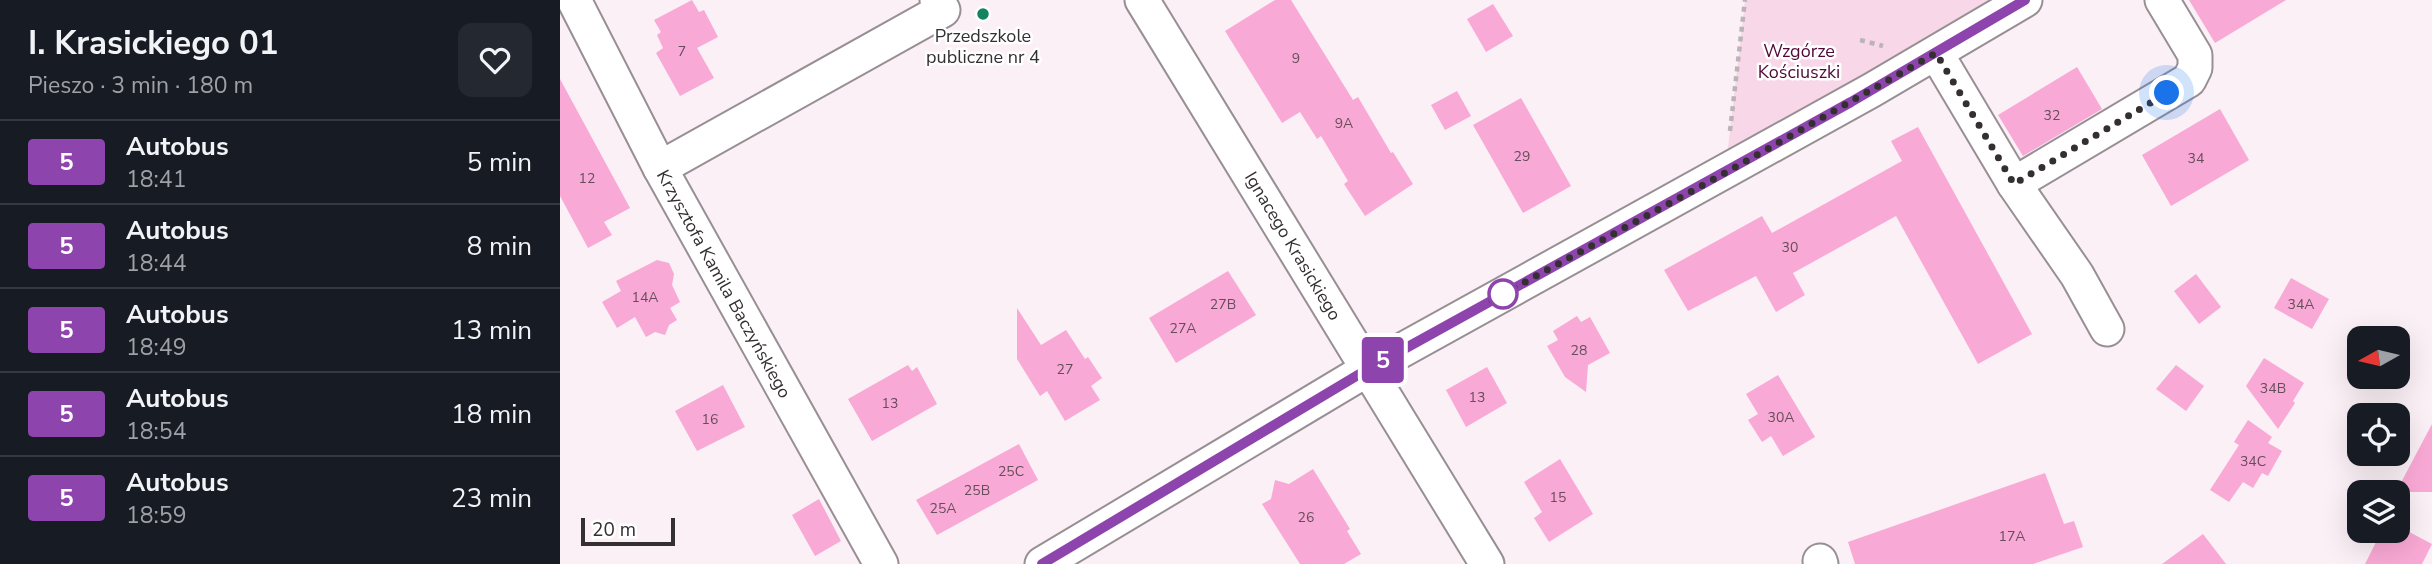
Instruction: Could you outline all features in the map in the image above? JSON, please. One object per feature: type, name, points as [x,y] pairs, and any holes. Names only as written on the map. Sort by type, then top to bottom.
[{"type":"street","name":"Krzysztofa Kamila Baczyńskiego","points":[[573,0],[660,168],[881,564]]},
{"type":"street","points":[[660,168],[943,10],[937,0]]},
{"type":"street","name":"Ignacego Krasickiego","points":[[1142,0],[1487,564]]},
{"type":"street","points":[[1042,564],[1368,369],[1725,173],[2025,0]]},
{"type":"street","points":[[2014,184],[2189,80],[2195,68],[2194,55],[2162,0]]},
{"type":"street","points":[[1936,53],[2014,184],[2077,275],[2107,329]]},
{"type":"path","points":[[1725,173],[1745,0]]},
{"type":"green space","name":"Wzgórze Kościuszki","points":[[1745,0],[2025,0],[1725,173]]},
{"type":"building","points":[[692,0],[699,12],[704,10],[718,37],[697,48],[714,78],[680,96],[656,53],[663,48],[657,35],[661,32],[654,20]]},
{"type":"building","points":[[1275,0],[1291,0],[1353,100],[1358,97],[1413,184],[1365,216],[1344,184],[1348,181],[1321,136],[1317,139],[1300,112],[1282,123],[1225,31]]},
{"type":"building","points":[[2189,0],[2286,0],[2215,43]]},
{"type":"building","points":[[1493,4],[1513,36],[1486,52],[1467,19]]},
{"type":"building","points":[[2077,67],[2102,109],[2023,156],[1998,115]]},
{"type":"building","points":[[560,79],[630,208],[604,222],[612,235],[588,248],[560,196]]},
{"type":"building","points":[[1457,91],[1471,116],[1445,130],[1431,105]]},
{"type":"building","points":[[1521,98],[1571,186],[1523,213],[1473,125]]},
{"type":"building","points":[[2220,109],[2249,160],[2171,206],[2142,155]]},
{"type":"building","points":[[1918,127],[2032,334],[1978,364],[1896,216],[1793,273],[1805,295],[1776,312],[1756,276],[1688,311],[1664,270],[1762,216],[1772,233],[1902,161],[1891,141]]},
{"type":"building","points":[[657,260],[669,263],[674,274],[672,285],[680,302],[670,308],[677,320],[669,325],[665,335],[655,332],[646,337],[635,317],[617,328],[602,302],[621,291],[616,281]]},
{"type":"building","points":[[1228,271],[1256,315],[1176,363],[1149,318]]},
{"type":"building","points":[[2196,274],[2221,307],[2199,324],[2174,291]]},
{"type":"building","points":[[2291,278],[2329,299],[2312,329],[2274,308]]},
{"type":"building","points":[[1017,308],[1041,345],[1066,330],[1085,359],[1088,357],[1102,378],[1091,386],[1100,400],[1065,421],[1047,391],[1040,396],[1017,359]]},
{"type":"building","points":[[1577,316],[1581,322],[1590,317],[1610,353],[1588,365],[1586,392],[1565,377],[1547,346],[1558,340],[1553,331]]},
{"type":"building","points":[[2264,358],[2304,383],[2278,429],[2246,386]]},
{"type":"building","points":[[908,365],[912,371],[917,367],[937,404],[872,441],[848,399]]},
{"type":"building","points":[[2176,365],[2204,386],[2186,411],[2156,389]]},
{"type":"building","points":[[1487,367],[1507,403],[1466,427],[1446,390]]},
{"type":"building","points":[[1778,375],[1815,437],[1783,456],[1771,436],[1762,442],[1748,420],[1758,414],[1746,394]]},
{"type":"building","points":[[723,385],[745,427],[697,451],[675,411]]},
{"type":"building","points":[[2248,420],[2272,437],[2268,443],[2282,451],[2268,476],[2262,473],[2253,488],[2243,482],[2229,502],[2210,490],[2239,445],[2234,442]]},
{"type":"building","points":[[2432,424],[2432,492],[2410,492],[2410,480],[2402,480]]},
{"type":"building","points":[[1019,444],[1038,480],[937,535],[916,500]]},
{"type":"building","points":[[1560,459],[1593,514],[1549,542],[1534,518],[1542,512],[1524,482]]},
{"type":"building","points":[[1313,469],[1350,529],[1347,531],[1361,554],[1344,564],[1300,564],[1262,504],[1271,499],[1275,480],[1289,484]]},
{"type":"building","points":[[2045,473],[2064,524],[2074,521],[2083,547],[2033,564],[1855,564],[1848,542]]},
{"type":"building","points":[[819,499],[841,541],[815,556],[792,515]]},
{"type":"building","points":[[2410,532],[2432,544],[2422,564],[2365,564],[2376,543],[2410,543]]},
{"type":"building","points":[[2203,534],[2226,564],[2162,564]]},
{"type":"bus line","name":"5","points":[[1042,564],[1368,369],[1725,173],[2025,0]]},
{"type":"place","name":"Przedszkole publiczne nr 4","points":[[983,14]]},
{"type":"route","points":[[1503,294],[1492,300],[1725,173],[1936,53],[2014,184],[2167,93]]}]
